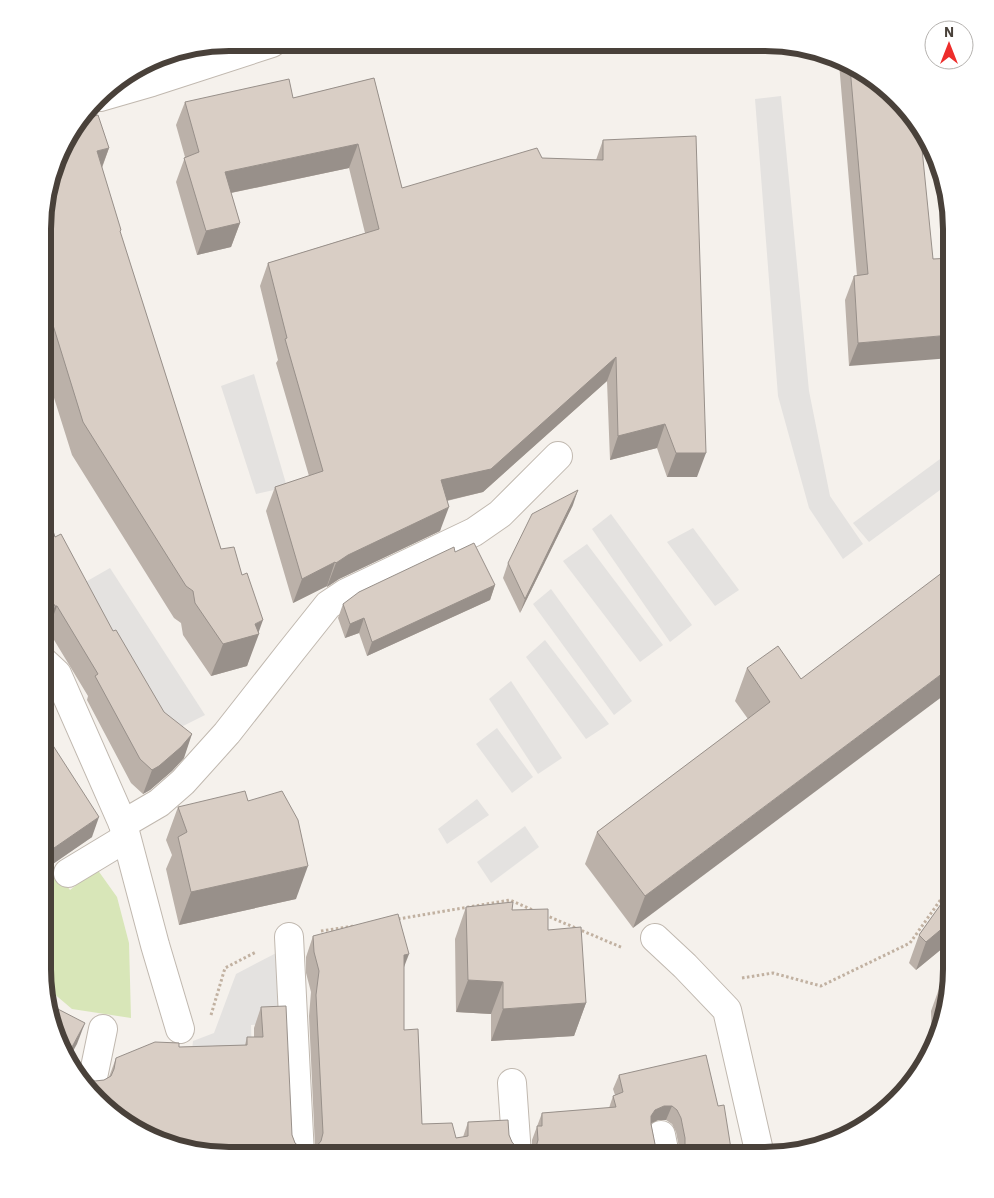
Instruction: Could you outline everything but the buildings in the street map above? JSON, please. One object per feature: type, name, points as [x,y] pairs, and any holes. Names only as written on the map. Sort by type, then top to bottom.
[{"type":"street","points":[[115,93],[244,52]]},
{"type":"street","points":[[68,873],[124,831],[183,782],[227,733],[328,605],[346,593],[474,532],[500,514],[558,456]]},
{"type":"street","points":[[51,668],[57,674],[124,831],[180,1029]]},
{"type":"street","points":[[289,937],[300,1147]]},
{"type":"street","points":[[655,938],[727,1010],[758,1146]]},
{"type":"street","points":[[92,1082],[103,1029]]},
{"type":"street","points":[[512,1082],[516,1146]]},
{"type":"path","points":[[739,979],[773,973],[821,986],[910,943],[943,896]]},
{"type":"path","points":[[394,919],[510,900],[626,949]]},
{"type":"path","points":[[180,1029],[210,1021],[225,968],[289,937],[356,925]]},
{"type":"green space","points":[[97,869],[117,897],[129,943],[131,1018],[72,1009],[53,993],[51,968],[51,873],[56,872],[70,890]]},
{"type":"shaded area","points":[[781,96],[809,391],[830,496],[863,544],[843,559],[809,508],[778,396],[755,99]]},
{"type":"shaded area","points":[[254,374],[287,487],[256,494],[221,386]]},
{"type":"shaded area","points":[[943,457],[943,488],[869,542],[853,523]]},
{"type":"shaded area","points":[[611,514],[692,625],[670,642],[592,529]]},
{"type":"shaded area","points":[[693,528],[739,590],[715,606],[667,542]]},
{"type":"shaded area","points":[[587,544],[663,645],[640,662],[563,561]]},
{"type":"shaded area","points":[[110,568],[205,715],[171,732],[82,584]]},
{"type":"shaded area","points":[[551,589],[632,701],[614,715],[533,604]]},
{"type":"shaded area","points":[[545,640],[609,724],[586,739],[526,657]]},
{"type":"shaded area","points":[[511,681],[562,758],[538,774],[489,699]]},
{"type":"shaded area","points":[[497,728],[533,777],[512,793],[476,744]]},
{"type":"shaded area","points":[[477,799],[489,815],[447,844],[438,829]]},
{"type":"shaded area","points":[[525,826],[539,847],[491,883],[477,862]]},
{"type":"shaded area","points":[[282,950],[287,1023],[251,1025],[252,1055],[191,1059],[193,1041],[214,1033],[236,974]]}]
